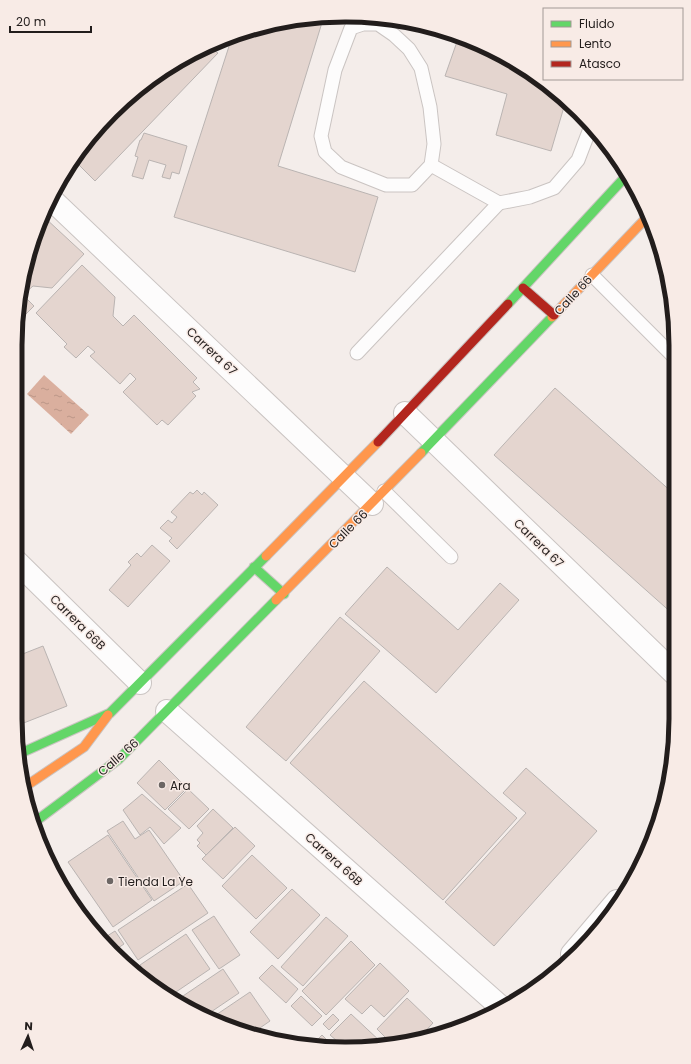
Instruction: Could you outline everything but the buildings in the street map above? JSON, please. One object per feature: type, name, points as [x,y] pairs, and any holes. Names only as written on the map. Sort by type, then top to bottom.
[{"type":"street","points":[[29,784],[84,747],[110,713],[345,477],[623,179]]},
{"type":"street","name":"Carrera 67","points":[[55,203],[345,477],[378,498]]},
{"type":"street","name":"Calle 66","points":[[38,819],[119,759],[378,498],[643,221]]},
{"type":"street","points":[[523,288],[554,315]]},
{"type":"street","name":"Carrera 67","points":[[405,413],[669,668]]},
{"type":"street","name":"Carrera 66B","points":[[22,567],[140,683]]},
{"type":"street","points":[[254,567],[284,594]]},
{"type":"street","name":"Carrera 66B","points":[[167,710],[498,1004]]},
{"type":"street","points":[[24,752],[110,713]]},
{"type":"lane","points":[[378,24],[363,24],[352,28],[335,70],[321,136],[325,152],[341,167],[386,185],[412,185],[431,165],[434,144],[430,107],[421,68],[409,49],[394,35],[378,24]]},
{"type":"lane","points":[[356,353],[499,203],[530,196],[554,188],[578,160],[589,132]]},
{"type":"lane","points":[[431,165],[499,203]]},
{"type":"lane","points":[[592,275],[669,352]]},
{"type":"lane","points":[[378,498],[451,557]]},
{"type":"water","points":[[44,375],[89,415],[71,434],[27,394]]},
{"type":"traffic: fast","points":[[508,304],[623,179]]},
{"type":"traffic: fast","points":[[421,453],[552,317]]},
{"type":"traffic: fast","points":[[24,752],[110,713],[266,556]]},
{"type":"traffic: fast","points":[[254,567],[284,594]]},
{"type":"traffic: fast","points":[[38,819],[119,759],[276,600]]},
{"type":"traffic: slow","points":[[552,317],[643,221]]},
{"type":"traffic: slow","points":[[266,556],[378,442]]},
{"type":"traffic: slow","points":[[276,600],[421,453]]},
{"type":"traffic: slow","points":[[29,784],[84,747],[108,715]]},
{"type":"traffic: jam","points":[[523,288],[554,315]]},
{"type":"traffic: jam","points":[[378,442],[508,304]]},
{"type":"place","name":"Ara","points":[[162,785]]},
{"type":"place","name":"Tienda La Ye","points":[[110,881]]}]
